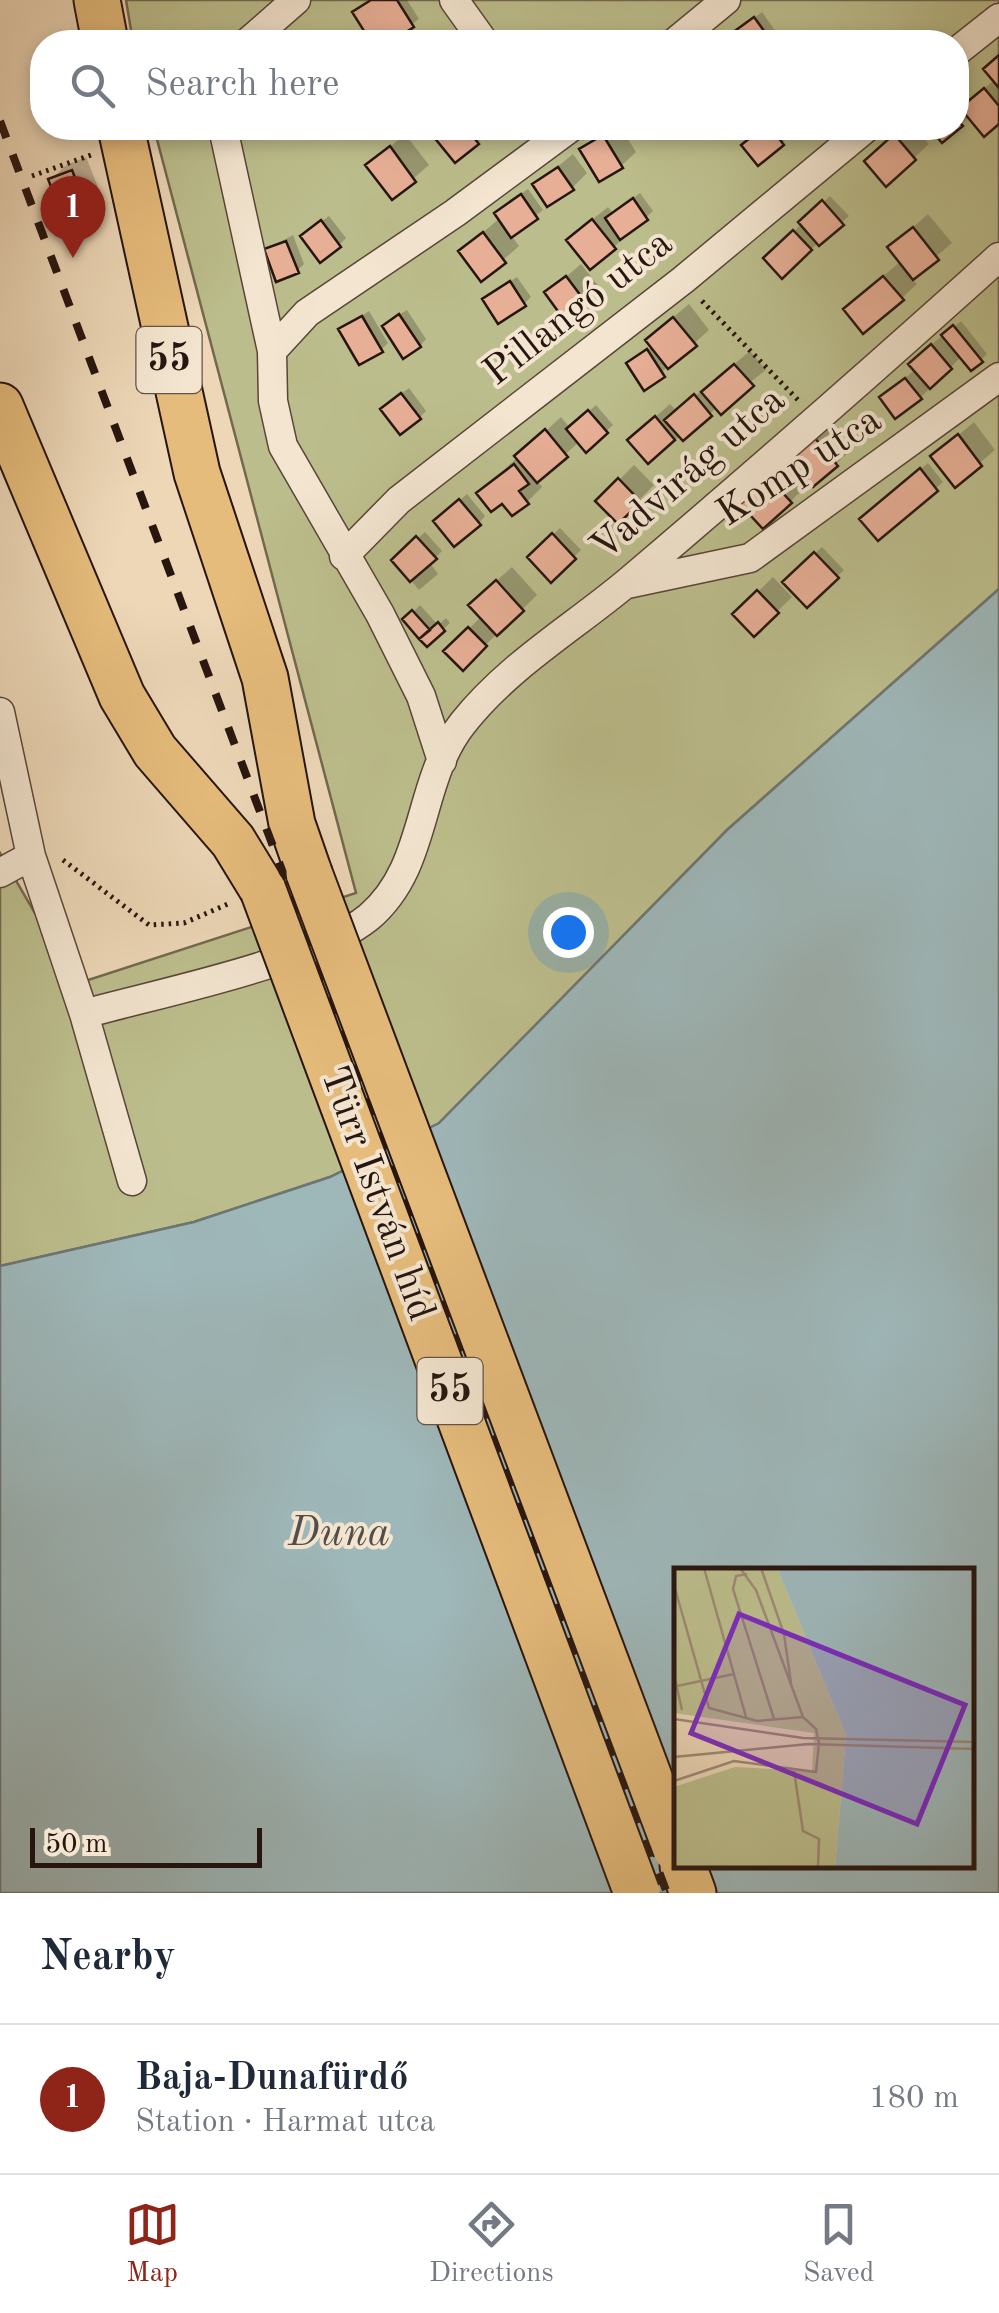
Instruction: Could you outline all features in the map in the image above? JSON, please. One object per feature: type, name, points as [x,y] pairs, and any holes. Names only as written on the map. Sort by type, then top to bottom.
[{"type":"main road","points":[[98,0],[104,30]]},
{"type":"main road","name":"Türr István híd","points":[[109,140],[196,473],[266,678],[292,824],[674,1844]]},
{"type":"main road","name":"Türr István híd","points":[[0,406],[96,642],[155,751],[209,810],[250,895],[637,1893]]},
{"type":"main road","points":[[684,1868],[693,1893]]},
{"type":"street","points":[[262,30],[296,0]]},
{"type":"street","points":[[454,0],[475,30]]},
{"type":"street","points":[[690,30],[726,0]]},
{"type":"street","points":[[969,42],[999,18]]},
{"type":"street","points":[[226,140],[272,351],[273,402],[283,446],[380,614],[421,696],[442,761]]},
{"type":"street","points":[[272,351],[334,293],[455,214],[545,140]]},
{"type":"street","name":"Pillangó utca","points":[[344,556],[399,500],[683,280],[852,140]]},
{"type":"street","name":"Vadvirág utca","points":[[84,1014],[298,954],[367,918],[408,869],[442,761],[461,725],[517,666],[625,584],[999,257]]},
{"type":"street","name":"Komp utca","points":[[625,584],[750,558],[999,377]]},
{"type":"street","points":[[0,712],[31,856],[84,1014],[132,1182]]},
{"type":"street","points":[[0,873],[31,856]]},
{"type":"path","points":[[32,176],[109,140]]},
{"type":"path","points":[[683,280],[816,418]]},
{"type":"path","points":[[31,856],[70,861],[149,925],[184,923],[250,895]]},
{"type":"green space","points":[[126,0],[999,0],[999,589],[727,830],[440,1123],[330,1177],[194,1222],[0,1266],[0,853],[76,984],[356,893],[157,140],[969,140],[969,30],[131,30]]},
{"type":"water","name":"Duna","points":[[999,589],[999,1893],[0,1893],[0,1266],[194,1222],[330,1177],[439,1123],[727,830]]},
{"type":"building","points":[[371,0],[397,0],[414,27],[363,30],[352,12]]},
{"type":"building","points":[[754,17],[763,30],[736,30]]},
{"type":"building","points":[[999,55],[999,88],[983,69]]},
{"type":"building","points":[[984,88],[999,106],[999,124],[984,137],[969,119],[969,100]]},
{"type":"building","points":[[436,140],[476,140],[479,144],[455,163]]},
{"type":"building","points":[[594,140],[606,140],[623,168],[599,182],[579,149]]},
{"type":"building","points":[[747,140],[780,140],[784,145],[758,166],[741,145]]},
{"type":"building","points":[[887,140],[899,140],[916,160],[886,187],[864,161]]},
{"type":"building","points":[[390,146],[416,182],[392,200],[365,165]]},
{"type":"building","points":[[558,167],[574,190],[547,207],[532,184]]},
{"type":"building","points":[[72,170],[89,214],[65,223],[48,179]]},
{"type":"building","points":[[521,194],[538,219],[511,238],[494,213]]},
{"type":"building","points":[[633,198],[648,220],[620,240],[605,218]]},
{"type":"building","points":[[822,200],[844,225],[819,246],[798,222]]},
{"type":"building","points":[[592,219],[616,249],[590,270],[566,240]]},
{"type":"building","points":[[321,220],[341,247],[320,263],[300,236]]},
{"type":"building","points":[[913,227],[939,260],[913,280],[887,247]]},
{"type":"building","points":[[793,230],[812,250],[782,279],[763,258]]},
{"type":"building","points":[[483,232],[506,263],[481,282],[458,251]]},
{"type":"building","points":[[286,241],[299,273],[276,282],[264,249]]},
{"type":"building","points":[[566,276],[587,304],[565,321],[544,292]]},
{"type":"building","points":[[883,276],[904,300],[863,334],[843,309]]},
{"type":"building","points":[[510,281],[526,306],[498,324],[482,299]]},
{"type":"building","points":[[399,314],[421,347],[403,359],[382,326]]},
{"type":"building","points":[[362,316],[383,352],[359,365],[338,329]]},
{"type":"building","points":[[673,317],[697,346],[668,369],[645,340]]},
{"type":"building","points":[[953,325],[983,362],[971,371],[941,335]]},
{"type":"building","points":[[931,344],[952,369],[930,389],[908,364]]},
{"type":"building","points":[[647,349],[665,377],[644,391],[626,363]]},
{"type":"building","points":[[734,364],[754,386],[721,415],[701,392]]},
{"type":"building","points":[[905,378],[922,399],[895,419],[879,397]]},
{"type":"building","points":[[401,393],[421,419],[400,435],[380,409]]},
{"type":"building","points":[[694,394],[712,416],[683,441],[664,420]]},
{"type":"building","points":[[588,410],[608,433],[586,453],[566,429]]},
{"type":"building","points":[[655,416],[675,440],[648,464],[627,440]]},
{"type":"building","points":[[545,429],[568,457],[537,483],[514,456]]},
{"type":"building","points":[[958,434],[982,466],[955,488],[930,456]]},
{"type":"building","points":[[814,437],[838,466],[813,487],[789,457]]},
{"type":"building","points":[[514,464],[529,484],[519,491],[529,504],[512,516],[502,504],[491,512],[476,493]]},
{"type":"building","points":[[920,468],[938,491],[878,541],[859,519]]},
{"type":"building","points":[[767,476],[792,503],[763,529],[738,502]]},
{"type":"building","points":[[618,478],[641,502],[618,524],[595,501]]},
{"type":"building","points":[[459,499],[481,525],[454,547],[433,521]]},
{"type":"building","points":[[552,533],[576,559],[551,583],[527,557]]},
{"type":"building","points":[[416,536],[437,559],[410,582],[391,560]]},
{"type":"building","points":[[814,552],[839,578],[807,608],[782,582]]},
{"type":"building","points":[[496,580],[524,611],[497,636],[468,605]]},
{"type":"building","points":[[757,590],[779,613],[754,637],[732,614]]},
{"type":"building","points":[[412,610],[430,630],[419,639],[402,619]]},
{"type":"building","points":[[438,622],[445,631],[427,647],[419,639]]},
{"type":"building","points":[[468,627],[487,646],[463,671],[443,651]]},
{"type":"railway","points":[[0,121],[667,1893]]},
{"type":"place","name":"Baja-Dunafürdő","points":[[73,258]]}]
